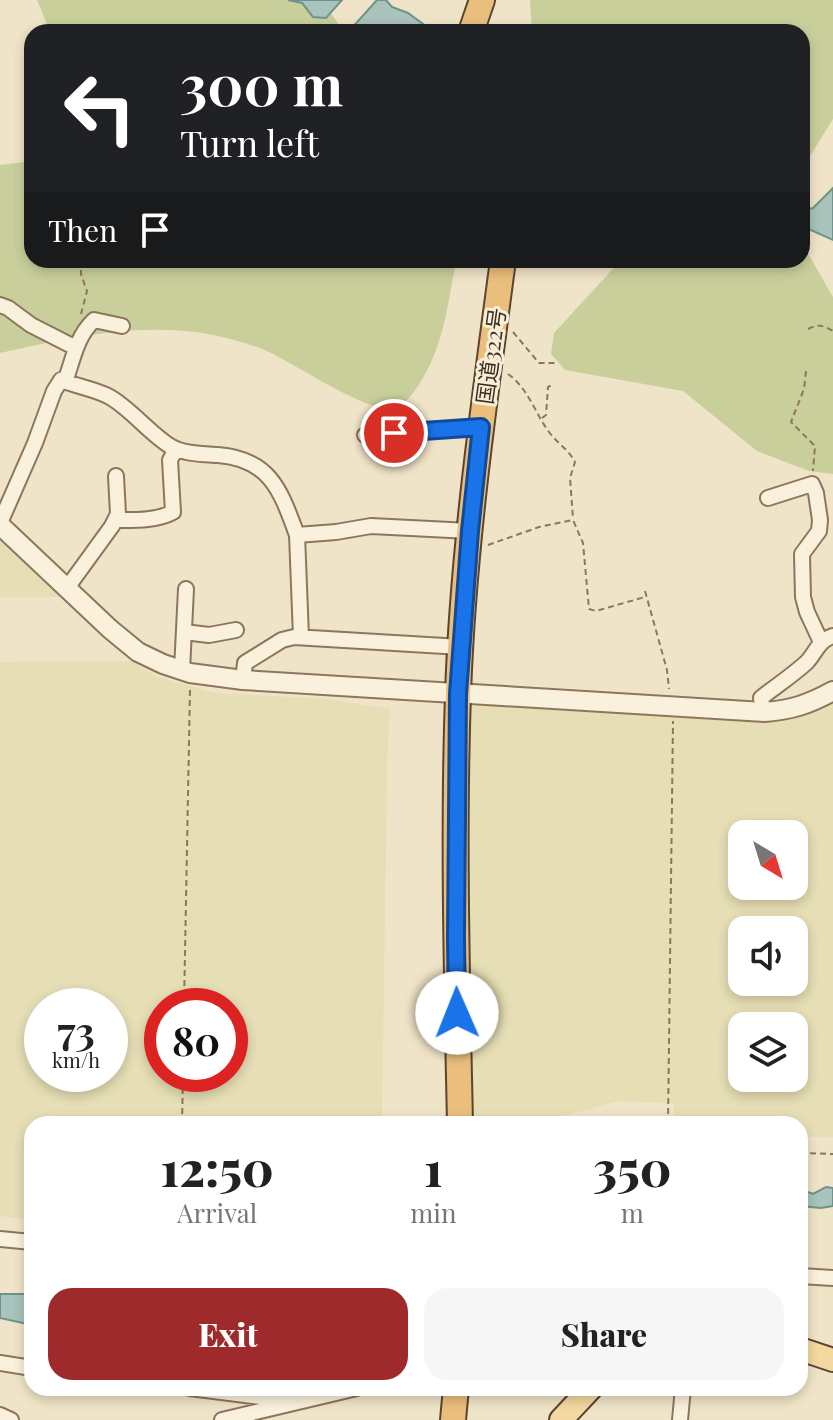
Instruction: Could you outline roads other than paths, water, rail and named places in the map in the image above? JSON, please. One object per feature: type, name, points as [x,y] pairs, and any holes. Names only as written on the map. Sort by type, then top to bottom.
[{"type":"highway","points":[[474,24],[482,0]]},
{"type":"highway","name":"国道322号","points":[[460,1116],[456,937],[458,694],[469,540],[502,268]]},
{"type":"highway","points":[[453,1420],[455,1396]]},
{"type":"main road","points":[[808,1352],[833,1360]]},
{"type":"main road","points":[[561,1420],[584,1396]]},
{"type":"street","points":[[0,305],[76,348]]},
{"type":"street","points":[[65,382],[77,343],[94,320],[122,326]]},
{"type":"street","points":[[301,637],[297,535],[275,483],[254,465],[227,455],[176,449],[109,396],[61,380],[0,524],[138,652],[186,672],[243,680],[458,694],[671,701],[763,712],[787,711],[833,691]]},
{"type":"street","points":[[365,435],[481,427]]},
{"type":"street","points":[[116,520],[138,520],[173,512],[170,460],[176,449]]},
{"type":"street","points":[[67,588],[116,520],[116,476]]},
{"type":"street","points":[[763,712],[761,698],[808,661],[827,639],[807,612],[803,597],[802,554],[819,531],[816,493],[812,484],[768,498]]},
{"type":"street","points":[[297,535],[371,526],[469,540]]},
{"type":"street","points":[[186,589],[186,672]]},
{"type":"street","points":[[184,632],[209,635],[236,630]]},
{"type":"street","points":[[243,680],[245,663],[282,640],[301,637],[461,647]]},
{"type":"street","points":[[0,1239],[24,1241]]},
{"type":"street","points":[[808,1276],[833,1278]]},
{"type":"street","points":[[0,1363],[24,1367]]},
{"type":"street","points":[[255,1396],[303,1402]]},
{"type":"street","points":[[222,1420],[326,1396]]},
{"type":"street","points":[[680,1420],[682,1396]]},
{"type":"street","points":[[0,1415],[11,1420]]},
{"type":"water","points":[[288,0],[342,0],[326,18],[313,17],[302,3]]},
{"type":"water","points":[[377,0],[386,0],[392,7],[408,13],[423,24],[355,24]]},
{"type":"water","points":[[833,188],[833,240],[810,230],[810,209]]},
{"type":"water","points":[[826,1187],[833,1188],[833,1206],[808,1207],[808,1192],[813,1194]]},
{"type":"water","points":[[0,1294],[24,1294],[24,1323],[0,1318]]}]
